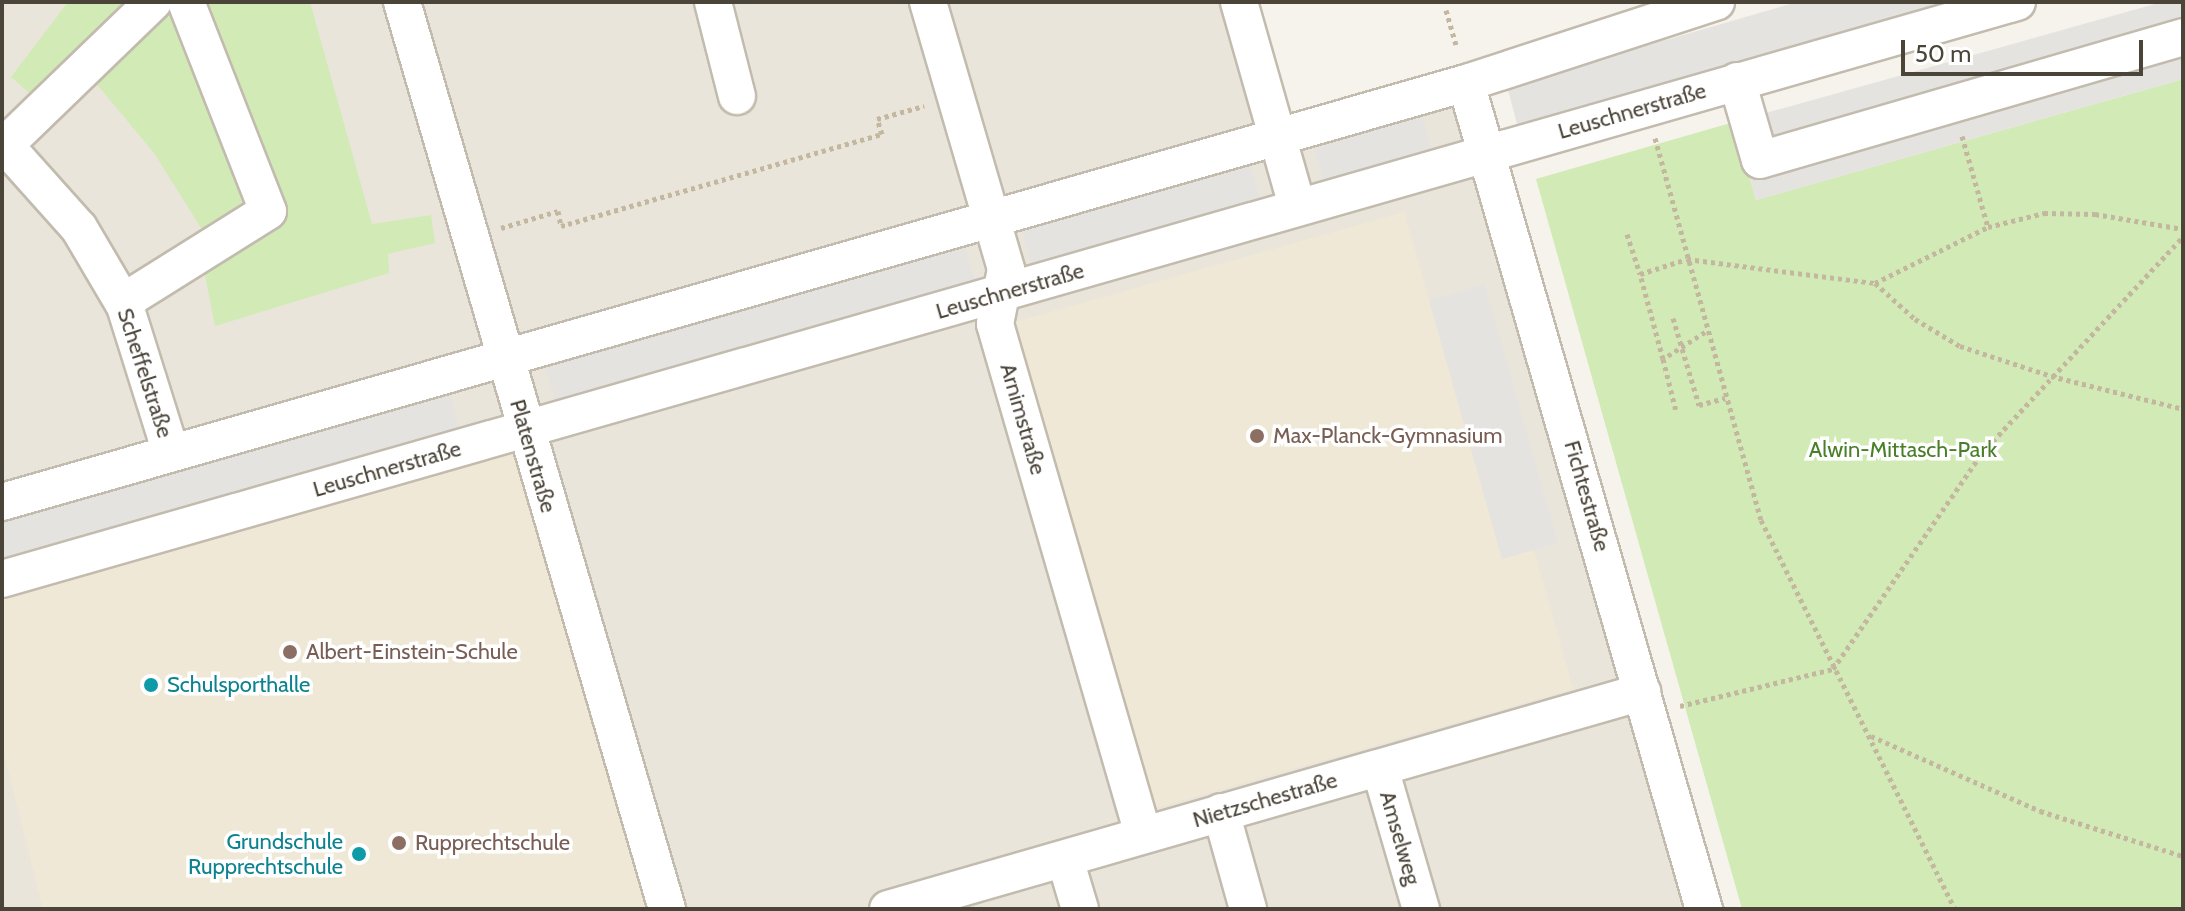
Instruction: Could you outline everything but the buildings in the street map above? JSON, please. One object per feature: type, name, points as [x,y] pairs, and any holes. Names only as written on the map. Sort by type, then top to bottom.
[{"type":"street","points":[[4,144],[153,2]]},
{"type":"street","points":[[123,302],[268,211],[186,2]]},
{"type":"street","name":"Platenstraße","points":[[402,2],[468,237],[667,909]]},
{"type":"street","points":[[713,2],[737,96]]},
{"type":"street","name":"Arnimstraße","points":[[928,2],[1006,269],[995,324],[1143,834]]},
{"type":"street","points":[[1239,2],[1297,206]]},
{"type":"street","name":"Leuschnerstraße","points":[[2,579],[2017,2]]},
{"type":"street","points":[[2,502],[1466,83],[1694,5]]},
{"type":"street","points":[[1737,81],[1760,160],[2183,37]]},
{"type":"street","name":"Fichtestraße","points":[[1466,83],[1704,909]]},
{"type":"street","name":"Scheffelstraße","points":[[4,144],[79,228],[123,302],[171,453]]},
{"type":"street","name":"Nietzschestraße","points":[[888,909],[1380,768],[1644,703]]},
{"type":"street","name":"Amselweg","points":[[1380,768],[1421,909]]},
{"type":"street","points":[[1221,812],[1248,909]]},
{"type":"street","points":[[1065,859],[1080,909]]},
{"type":"path","points":[[1446,10],[1456,45]]},
{"type":"path","points":[[468,237],[558,211],[561,226],[882,134],[877,119],[955,97]]},
{"type":"path","points":[[1953,104],[1988,227]]},
{"type":"path","points":[[1647,107],[1705,332],[1761,520],[1955,909]]},
{"type":"path","points":[[1640,274],[1687,259],[1875,283],[1988,227],[2044,213],[2095,214],[2183,229]]},
{"type":"path","points":[[1627,234],[1676,411]]},
{"type":"path","points":[[1644,703],[1833,669],[1932,520],[1982,453],[2183,237]]},
{"type":"path","points":[[1875,283],[1915,319],[1960,346],[2051,376],[2183,409]]},
{"type":"path","points":[[1673,318],[1699,405],[1725,398]]},
{"type":"path","points":[[1663,359],[1705,332]]},
{"type":"path","points":[[1869,736],[2040,811],[2183,856]]},
{"type":"shaded area","points":[[2,2],[1250,2],[1282,118],[1474,68],[1698,909],[2,909]]},
{"type":"shaded area","points":[[1797,2],[1956,2],[1518,128],[1507,86]]},
{"type":"shaded area","points":[[2162,2],[2183,2],[2183,79],[1756,200],[1734,122]]},
{"type":"shaded area","points":[[1421,111],[1433,154],[1324,184],[1312,141]]},
{"type":"shaded area","points":[[1249,160],[1261,202],[1032,268],[1020,225]]},
{"type":"shaded area","name":"Max-Planck-Gymnasium","points":[[1404,212],[1502,558],[1534,550],[1573,689],[1152,809],[1015,322]]},
{"type":"shaded area","points":[[964,241],[975,283],[557,405],[544,364]]},
{"type":"shaded area","points":[[1485,284],[1558,543],[1502,559],[1429,300]]},
{"type":"shaded area","points":[[448,387],[460,431],[2,563],[2,515]]},
{"type":"shaded area","name":"Albert-Einstein-Schule","points":[[513,436],[657,909],[43,909],[2,746],[2,586]]},
{"type":"green space","points":[[68,2],[136,2],[35,98],[11,77]]},
{"type":"green space","points":[[197,2],[310,2],[372,224],[431,215],[435,243],[388,254],[389,273],[215,326],[205,275],[285,218]]},
{"type":"green space","points":[[162,3],[180,7],[255,201],[208,239],[154,153],[90,76]]},
{"type":"green space","name":"Alwin-Mittasch-Park","points":[[2183,79],[2183,909],[1742,909],[1536,179],[1734,122],[1756,200]]},
{"type":"place","name":"Max-Planck-Gymnasium","points":[[1257,436]]},
{"type":"place","name":"Albert-Einstein-Schule","points":[[290,652]]},
{"type":"place","name":"Schulsporthalle","points":[[151,685]]},
{"type":"place","name":"Rupprechtschule","points":[[399,843]]},
{"type":"place","name":"Grundschule Rupprechtschule","points":[[359,854]]}]
